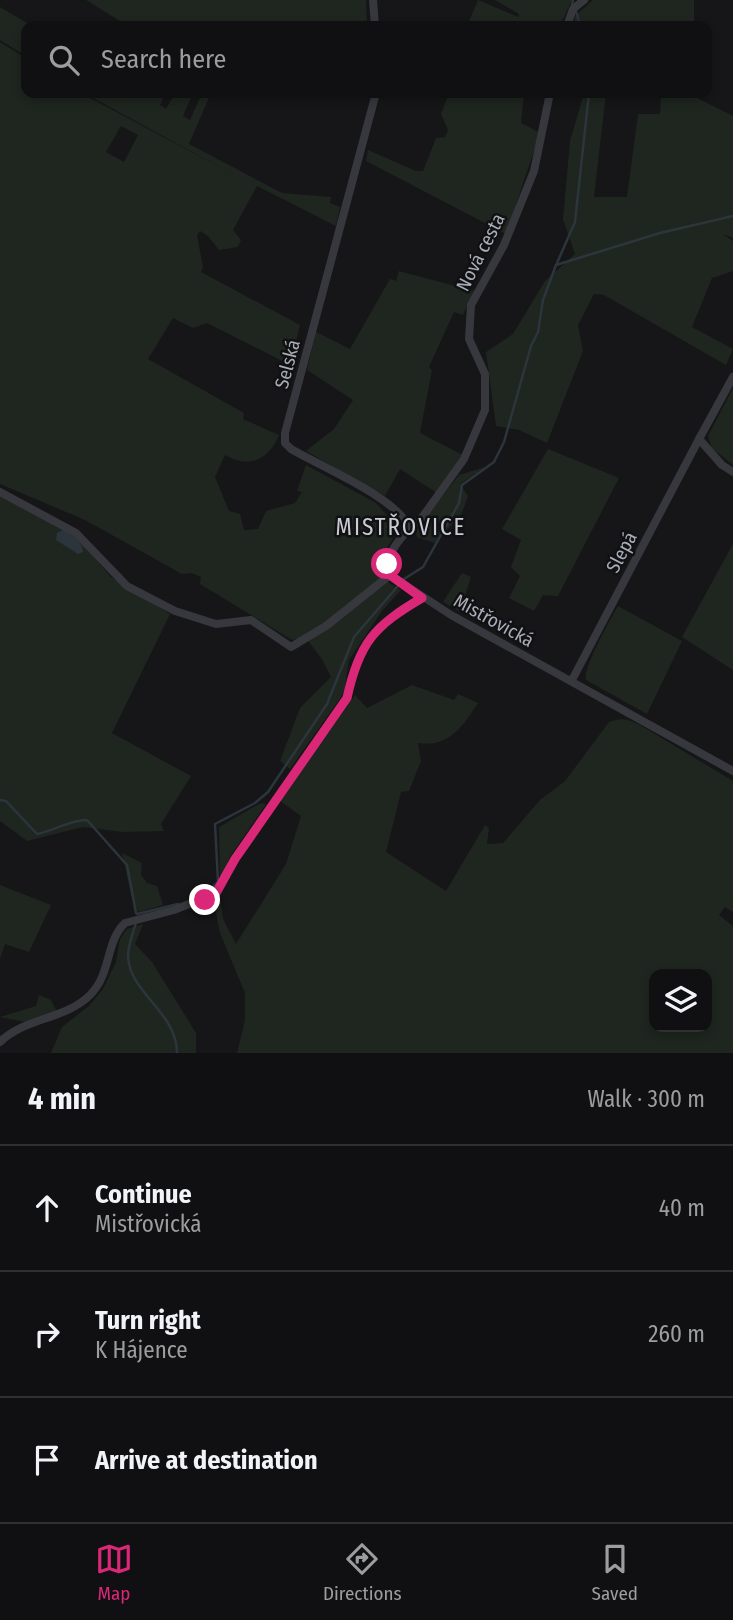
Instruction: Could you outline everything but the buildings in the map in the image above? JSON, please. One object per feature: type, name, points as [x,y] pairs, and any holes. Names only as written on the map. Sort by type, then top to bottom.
[{"type":"street","points":[[373,0],[375,21]]},
{"type":"street","points":[[569,21],[573,9],[584,0]]},
{"type":"street","name":"Selská","points":[[375,98],[285,433],[285,443],[291,449],[393,507],[407,520],[409,529]]},
{"type":"street","name":"Nová cesta","points":[[409,529],[421,519],[464,459],[485,410],[485,374],[469,339],[471,305],[505,245],[534,171],[549,98]]},
{"type":"street","name":"Slepá","points":[[572,680],[733,377]]},
{"type":"street","points":[[699,439],[722,465],[733,472]]},
{"type":"street","points":[[0,492],[76,533],[127,586],[175,611],[216,624],[251,621],[291,647],[397,580],[387,564],[392,551],[409,529]]},
{"type":"street","name":"Mistřovická","points":[[397,580],[422,598],[733,771]]},
{"type":"street","points":[[0,1042],[15,1030],[61,1014],[92,994],[106,972],[118,930],[137,919],[174,910],[216,893],[235,859],[347,698],[353,668],[371,637],[387,621],[422,598]]},
{"type":"shaded area","points":[[86,0],[366,0],[367,21],[120,21]]},
{"type":"shaded area","points":[[478,0],[518,17],[519,14],[495,0],[572,0],[562,21],[469,21]]},
{"type":"shaded area","points":[[593,0],[694,0],[694,21],[574,21],[575,16]]},
{"type":"shaded area","points":[[0,7],[24,21],[21,21],[21,53],[0,40]]},
{"type":"shaded area","points":[[0,42],[21,55],[21,98],[90,98],[240,178],[93,98],[164,98],[160,105],[166,109],[172,98],[191,98],[183,116],[190,120],[200,98],[209,98],[189,144],[282,193],[331,197],[330,203],[340,207],[336,226],[257,186],[233,230],[241,240],[238,247],[219,250],[208,236],[200,231],[197,235],[203,267],[201,272],[300,325],[290,365],[207,323],[193,328],[173,318],[148,359],[244,413],[243,419],[279,435],[270,451],[257,460],[242,461],[225,455],[215,477],[229,511],[240,514],[244,530],[258,529],[266,511],[295,503],[302,492],[297,491],[306,465],[376,503],[390,519],[395,516],[401,524],[383,555],[379,571],[389,583],[401,590],[382,611],[349,660],[344,693],[290,769],[280,761],[300,708],[331,677],[322,659],[305,637],[292,640],[200,584],[201,577],[191,573],[182,574],[85,520],[0,484]],"holes":[[[121,126],[138,135],[124,162],[106,152]]]},
{"type":"shaded area","points":[[447,98],[524,98],[521,123],[540,133],[506,234],[366,161],[368,150],[416,171],[423,171],[436,138],[445,137],[448,130],[441,114]]},
{"type":"shaded area","points":[[583,98],[605,98],[594,197],[627,197],[638,114],[660,114],[661,98],[700,98],[733,116],[733,238],[723,234],[733,241],[733,271],[712,278],[692,327],[733,349],[726,365],[604,295],[594,294],[578,325],[583,351],[547,443],[519,430],[496,426],[486,352],[513,334],[545,281],[575,254],[563,219],[570,141]]},
{"type":"shaded area","points":[[399,271],[474,291],[463,315],[454,312],[429,367],[432,370],[420,433],[463,455],[437,493],[400,469],[385,496],[306,451],[334,429],[353,400],[307,370],[316,332],[350,349],[390,279],[396,281]]},
{"type":"shaded area","points":[[733,388],[733,465],[712,448],[708,436]]},
{"type":"shaded area","points":[[548,449],[619,478],[558,596],[543,595],[534,611],[509,598],[520,576],[511,567],[521,540],[502,529]]},
{"type":"shaded area","points":[[485,467],[460,484],[468,496],[462,513],[435,543],[417,537],[416,530],[459,475]]},
{"type":"shaded area","points":[[0,496],[62,530],[57,533],[82,544],[111,577],[170,614],[112,733],[191,776],[161,824],[164,831],[123,832],[83,827],[27,841],[0,821]]},
{"type":"shaded area","points":[[62,530],[76,538],[83,552],[78,554],[56,540],[57,533]]},
{"type":"shaded area","points":[[733,544],[733,670],[682,637]]},
{"type":"shaded area","points":[[462,573],[471,577],[464,599],[474,612],[471,618],[443,602]]},
{"type":"shaded area","points":[[618,606],[682,641],[647,714],[586,680],[593,655]]},
{"type":"shaded area","points":[[412,685],[454,700],[458,694],[478,703],[461,727],[447,739],[429,744],[418,743],[421,761],[409,791],[401,792],[386,852],[446,891],[485,825],[489,828],[487,844],[503,843],[540,800],[565,781],[609,722],[621,719],[636,723],[733,781],[733,912],[725,907],[719,915],[733,926],[733,1053],[237,1053],[245,1020],[245,993],[220,933],[214,902],[220,896],[223,919],[236,944],[286,864],[301,816],[280,801],[355,695],[367,708]]},
{"type":"shaded area","points":[[261,803],[266,804],[230,857],[220,881],[219,827]]},
{"type":"shaded area","points":[[122,853],[142,863],[141,875],[147,883],[157,886],[163,905],[138,912]]},
{"type":"shaded area","points":[[0,885],[51,905],[29,952],[5,944],[0,959]]},
{"type":"shaded area","points":[[143,924],[135,944],[152,962],[196,1033],[196,1053],[51,1053],[62,1027],[90,1005],[103,989],[116,962],[120,939],[127,929]]},
{"type":"shaded area","points":[[39,995],[51,1000],[57,1012],[26,1022],[0,1017],[36,1006]]},
{"type":"waterway","points":[[572,5],[573,0]]},
{"type":"waterway","points":[[576,11],[579,21]]},
{"type":"waterway","points":[[557,263],[575,222],[588,98]]},
{"type":"waterway","points":[[204,895],[218,882],[215,824],[255,803],[268,792],[327,704],[354,637],[404,579],[423,567],[459,503],[462,485],[494,462],[504,442],[531,346],[538,332],[543,300],[556,265],[660,233],[733,216]]},
{"type":"waterway","points":[[0,800],[6,801],[37,834],[87,820],[127,865],[136,913]]},
{"type":"waterway","points":[[137,914],[178,904]]},
{"type":"waterway","points":[[136,923],[128,952],[130,969],[169,1026],[177,1053]]},
{"type":"district","name":"MISTŘOVICE","points":[[401,527]]},
{"type":"route","points":[[205,900],[216,893],[235,859],[347,698],[353,668],[371,637],[404,608],[422,598],[390,575],[387,564]]}]
